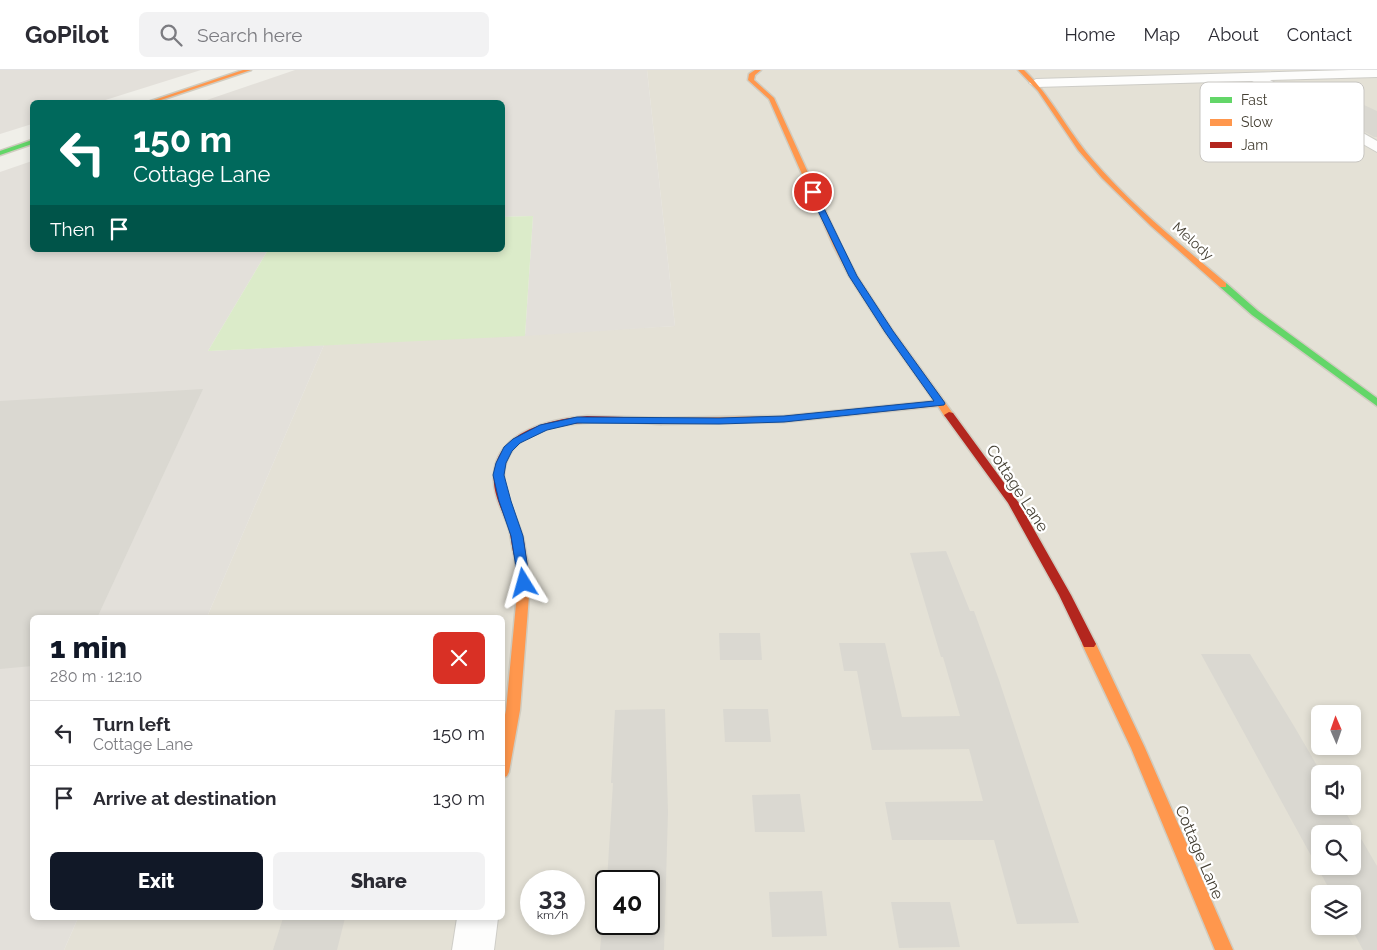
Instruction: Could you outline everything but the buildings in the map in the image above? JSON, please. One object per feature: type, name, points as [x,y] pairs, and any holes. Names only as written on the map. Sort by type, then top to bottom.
[{"type":"street","points":[[157,100],[248,70]]},
{"type":"street","name":"Cottage Lane","points":[[758,70],[752,74],[752,80],[759,89],[771,98],[837,245],[853,276],[889,332],[1012,503],[1065,595],[1138,748],[1224,950]]},
{"type":"street","name":"Melody","points":[[1021,70],[1036,83],[1066,131],[1090,161],[1153,225],[1255,314],[1351,382],[1377,404]]},
{"type":"street","points":[[1036,83],[1249,73],[1377,73]]},
{"type":"street","points":[[1249,73],[1264,82]]},
{"type":"street","points":[[1364,140],[1377,148]]},
{"type":"street","points":[[0,153],[30,143]]},
{"type":"street","points":[[505,755],[513,710],[524,583],[517,536],[505,501],[499,475],[501,463],[507,449],[516,441],[544,427],[577,420],[719,421],[784,419],[940,403]]},
{"type":"street","points":[[473,950],[478,920]]},
{"type":"shaded area","points":[[0,70],[201,70],[105,100],[30,100],[30,125],[0,134]]},
{"type":"shaded area","points":[[295,70],[647,70],[675,326],[525,336],[533,216],[505,217],[505,100],[207,100]]},
{"type":"shaded area","points":[[647,70],[1377,70],[1377,950],[64,950],[77,920],[505,920],[505,615],[208,615],[324,345],[675,326]]},
{"type":"shaded area","points":[[30,162],[30,252],[267,252],[208,351],[324,345],[208,615],[30,615],[30,920],[77,920],[64,950],[0,950],[0,172]]},
{"type":"green space","points":[[533,216],[525,336],[208,351],[267,252],[505,252],[505,217]]},
{"type":"traffic: fast","points":[[0,153],[30,143]]},
{"type":"traffic: fast","points":[[1223,285],[1255,313],[1377,403]]},
{"type":"traffic: slow","points":[[157,100],[248,70]]},
{"type":"traffic: slow","points":[[758,70],[752,74],[751,80],[771,98],[837,245],[853,276],[889,332],[949,415]]},
{"type":"traffic: slow","points":[[1021,70],[1040,90],[1080,149],[1104,177],[1154,225],[1223,285]]},
{"type":"traffic: slow","points":[[661,421],[784,419],[940,403]]},
{"type":"traffic: slow","points":[[505,755],[513,710],[524,583],[521,560]]},
{"type":"traffic: slow","points":[[1089,644],[1138,748],[1224,950]]},
{"type":"traffic: jam","points":[[949,415],[1013,503],[1065,595],[1089,644]]},
{"type":"traffic: jam","points":[[521,560],[517,536],[499,482],[501,462],[507,451],[516,442],[539,429],[576,420],[661,421]]},
{"type":"route","points":[[524,583],[517,536],[505,501],[499,475],[501,463],[507,449],[530,433],[544,427],[577,420],[719,421],[784,419],[940,403],[889,332],[853,276],[813,192]]}]
